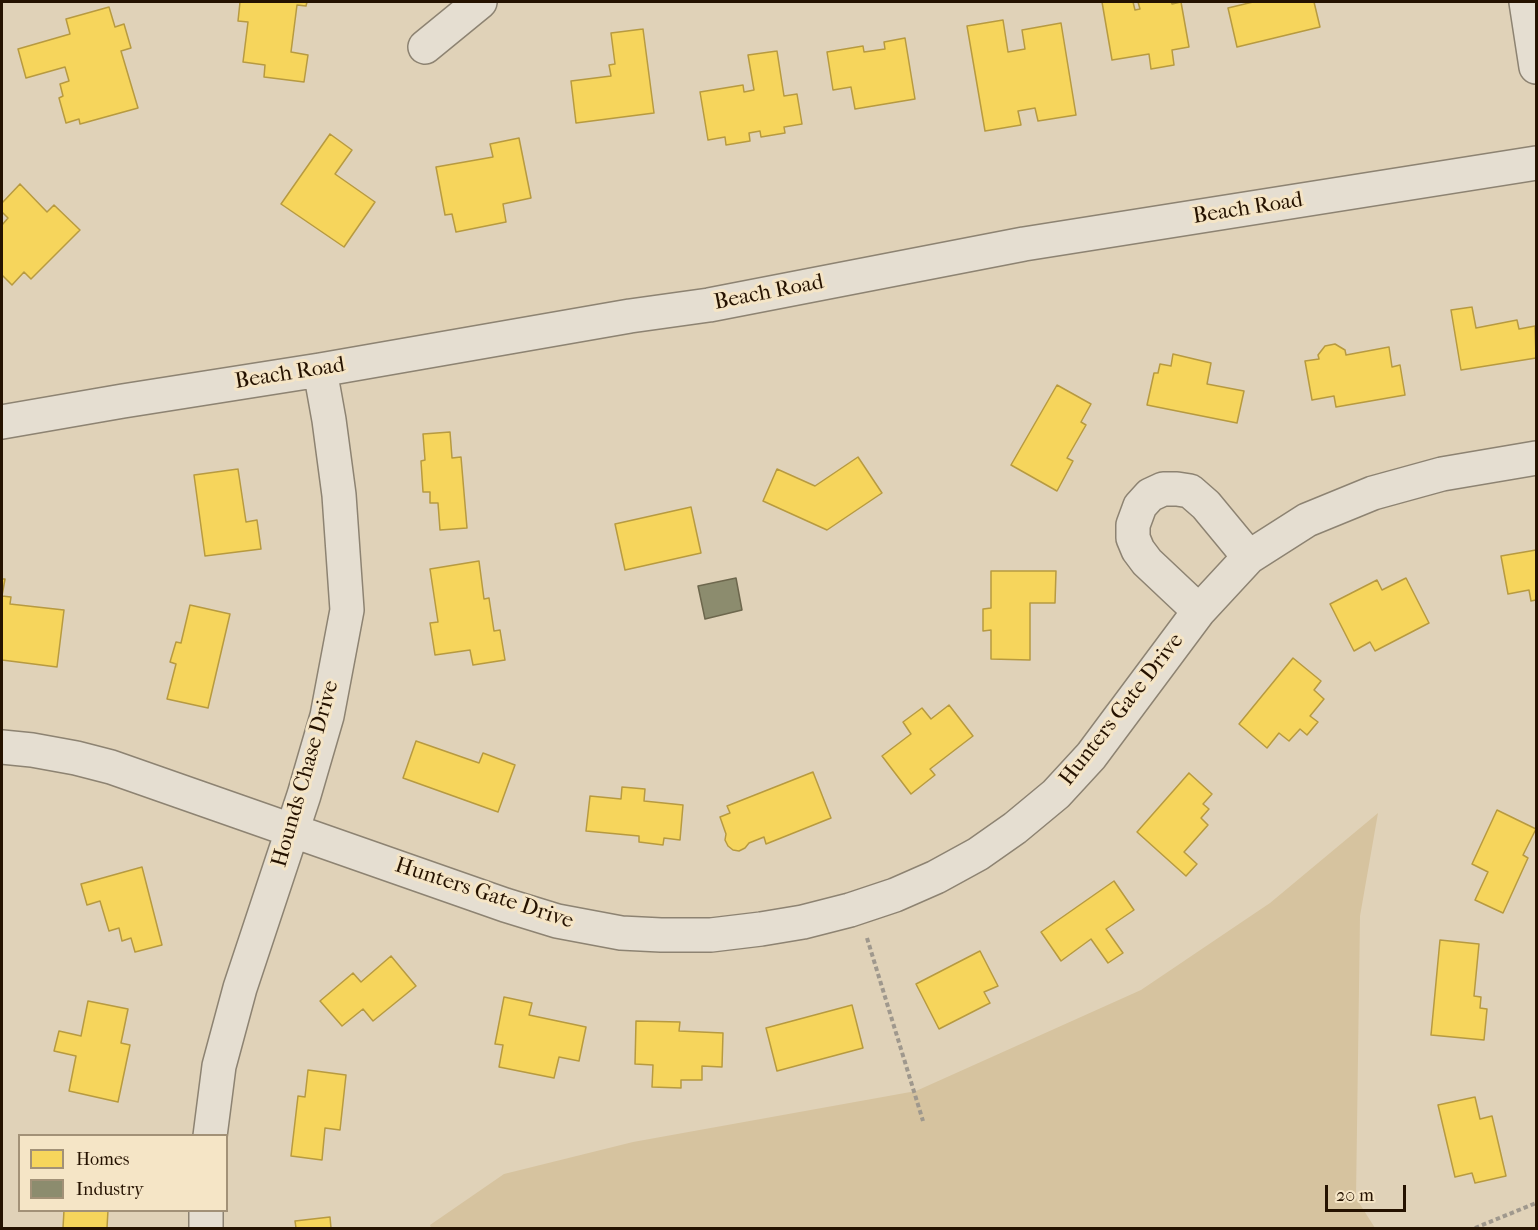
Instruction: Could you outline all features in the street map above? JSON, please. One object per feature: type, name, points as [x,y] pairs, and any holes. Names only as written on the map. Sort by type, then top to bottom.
[{"type":"street","points":[[425,47],[480,2]]},
{"type":"street","points":[[1526,2],[1536,67]]},
{"type":"street","name":"Beach Road","points":[[2,422],[630,316],[709,305],[1024,244],[1536,163]]},
{"type":"street","name":"Hounds Chase Drive","points":[[210,1134],[219,1066],[240,988],[304,795],[327,716],[347,610],[339,495],[320,370]]},
{"type":"street","name":"Hunters Gate Drive","points":[[2,747],[76,758],[111,767],[557,921],[621,933],[661,935],[711,934],[803,922],[850,910],[905,891],[978,854],[1015,828],[1056,794],[1091,756],[1199,611],[1249,557],[1307,520],[1373,493],[1442,474],[1536,458]]},
{"type":"street","points":[[1199,611],[1147,562],[1138,550],[1133,538],[1133,525],[1140,506],[1150,495],[1163,489],[1190,491],[1206,505],[1249,557]]},
{"type":"street","points":[[206,1212],[206,1228]]},
{"type":"path","points":[[867,938],[922,1121]]},
{"type":"path","points":[[1475,1228],[1536,1203]]},
{"type":"shaded area","points":[[1378,813],[1360,916],[1356,1198],[1375,1228],[431,1228],[430,1225],[504,1174],[633,1142],[916,1091],[1141,990],[1270,903]]},
{"type":"building: Homes","points":[[240,2],[307,2],[306,6],[297,5],[291,52],[308,55],[304,82],[264,77],[265,65],[243,62],[248,22],[238,21]]},
{"type":"building: Homes","points":[[1102,2],[1133,2],[1135,10],[1140,9],[1138,2],[1171,2],[1172,4],[1181,2],[1189,47],[1172,50],[1174,65],[1151,69],[1149,54],[1112,60]]},
{"type":"building: Homes","points":[[1253,2],[1314,2],[1320,27],[1237,47],[1228,8]]},
{"type":"building: Homes","points":[[109,7],[115,27],[124,24],[131,48],[121,51],[138,108],[80,124],[79,119],[66,123],[59,98],[63,96],[60,84],[69,81],[65,67],[26,78],[18,49],[70,34],[66,19]]},
{"type":"building: Homes","points":[[1003,20],[1008,52],[1025,49],[1022,30],[1061,23],[1076,115],[1038,121],[1035,108],[1018,111],[1021,125],[985,131],[967,26]]},
{"type":"building: Homes","points":[[643,29],[654,113],[576,123],[571,81],[611,76],[609,65],[615,64],[611,33]]},
{"type":"building: Homes","points":[[905,38],[915,99],[855,109],[851,87],[833,90],[827,52],[863,46],[864,52],[885,49],[884,42]]},
{"type":"building: Homes","points":[[777,51],[784,96],[797,94],[802,124],[784,127],[785,133],[761,137],[760,131],[749,133],[750,141],[726,145],[725,137],[708,140],[700,92],[743,85],[744,92],[754,90],[748,55]]},
{"type":"building: Homes","points":[[330,134],[352,150],[335,174],[375,202],[344,247],[281,204]]},
{"type":"building: Homes","points":[[519,138],[531,198],[503,204],[506,222],[456,232],[452,214],[445,215],[436,167],[493,157],[490,144]]},
{"type":"building: Homes","points":[[20,184],[47,212],[54,205],[80,230],[31,279],[24,272],[12,285],[2,275],[2,225],[8,218],[2,212],[2,203]]},
{"type":"building: Homes","points":[[1472,307],[1476,328],[1517,320],[1519,329],[1535,326],[1536,358],[1461,370],[1451,310]]},
{"type":"building: Homes","points":[[1335,344],[1345,350],[1346,355],[1389,347],[1392,367],[1400,365],[1405,395],[1336,407],[1334,396],[1312,400],[1305,361],[1319,359],[1318,355],[1325,346]]},
{"type":"building: Homes","points":[[1173,354],[1211,363],[1207,384],[1244,391],[1237,423],[1147,405],[1154,373],[1158,373],[1160,364],[1171,366]]},
{"type":"building: Homes","points":[[1057,385],[1091,404],[1081,422],[1086,425],[1067,458],[1073,461],[1057,491],[1011,465]]},
{"type":"building: Homes","points":[[450,432],[452,458],[461,457],[467,528],[440,530],[438,503],[430,503],[430,492],[423,492],[421,461],[425,460],[423,434]]},
{"type":"building: Homes","points":[[858,457],[882,493],[827,530],[763,501],[777,469],[815,486]]},
{"type":"building: Homes","points":[[238,469],[246,522],[257,520],[261,549],[205,556],[194,475]]},
{"type":"building: Homes","points":[[691,507],[701,553],[625,570],[615,524]]},
{"type":"building: Homes","points":[[1536,550],[1536,600],[1531,601],[1529,590],[1508,594],[1501,556]]},
{"type":"building: Homes","points":[[479,561],[484,599],[489,598],[494,631],[500,630],[505,660],[473,665],[470,650],[435,655],[430,623],[438,622],[430,569]]},
{"type":"building: Homes","points":[[991,571],[1056,571],[1055,603],[1030,603],[1030,660],[991,659],[991,630],[983,631],[983,609],[991,608]]},
{"type":"building: Homes","points":[[1406,578],[1429,623],[1375,651],[1370,642],[1354,651],[1330,604],[1377,580],[1382,590]]},
{"type":"building: Homes","points":[[2,579],[5,579],[2,596]]},
{"type":"building: Homes","points":[[2,596],[11,597],[10,604],[64,610],[57,667],[2,660]]},
{"type":"building: Homes","points":[[190,605],[230,614],[208,708],[167,699],[176,664],[170,662],[176,642],[181,643]]},
{"type":"building: Homes","points":[[1293,658],[1321,681],[1314,690],[1324,699],[1310,716],[1318,722],[1307,735],[1300,729],[1289,741],[1279,733],[1267,748],[1239,724]]},
{"type":"building: Homes","points":[[949,705],[973,736],[930,769],[935,775],[911,794],[882,756],[911,734],[903,722],[922,708],[931,719]]},
{"type":"building: Homes","points":[[416,741],[479,763],[483,753],[515,765],[498,812],[403,778]]},
{"type":"building: Homes","points":[[813,772],[831,818],[766,844],[764,837],[749,843],[739,851],[728,846],[720,817],[730,813],[727,806]]},
{"type":"building: Homes","points":[[1189,773],[1212,794],[1203,804],[1209,809],[1201,818],[1208,825],[1184,852],[1197,864],[1186,876],[1137,832]]},
{"type":"building: Homes","points":[[622,787],[645,789],[644,801],[683,805],[680,840],[664,838],[663,845],[639,842],[639,836],[586,831],[590,796],[621,799]]},
{"type":"building: Homes","points":[[1497,810],[1536,829],[1523,855],[1528,858],[1503,913],[1475,900],[1488,872],[1472,864]]},
{"type":"building: Homes","points":[[142,867],[162,945],[135,952],[131,938],[122,941],[119,928],[109,931],[100,901],[87,905],[81,884]]},
{"type":"building: Homes","points":[[1114,881],[1134,910],[1106,929],[1123,953],[1108,963],[1091,939],[1061,961],[1041,932]]},
{"type":"building: Homes","points":[[1440,940],[1479,944],[1474,996],[1481,997],[1480,1008],[1487,1009],[1484,1040],[1431,1035]]},
{"type":"building: Homes","points":[[980,951],[998,986],[984,992],[990,1003],[939,1029],[916,984]]},
{"type":"building: Homes","points":[[391,956],[416,986],[373,1021],[363,1009],[342,1026],[320,1001],[353,973],[361,982]]},
{"type":"building: Homes","points":[[504,997],[532,1003],[529,1015],[586,1027],[579,1061],[559,1057],[554,1078],[499,1067],[503,1045],[495,1044]]},
{"type":"building: Homes","points":[[88,1001],[128,1009],[121,1043],[130,1045],[118,1102],[69,1091],[76,1056],[54,1051],[59,1031],[81,1036]]},
{"type":"building: Homes","points":[[852,1005],[863,1048],[777,1071],[766,1028]]},
{"type":"building: Homes","points":[[636,1021],[680,1022],[679,1031],[723,1033],[722,1067],[702,1066],[702,1080],[681,1080],[681,1088],[652,1087],[653,1065],[635,1064]]},
{"type":"building: Homes","points":[[308,1070],[346,1075],[340,1130],[325,1128],[322,1160],[291,1156],[298,1096],[305,1097]]},
{"type":"building: Homes","points":[[1475,1097],[1480,1119],[1492,1116],[1506,1176],[1475,1183],[1472,1173],[1455,1177],[1438,1105]]},
{"type":"building: Homes","points":[[64,1212],[108,1212],[107,1228],[63,1228]]},
{"type":"building: Homes","points":[[330,1217],[331,1228],[296,1228],[295,1221]]},
{"type":"building: Industry","points":[[736,578],[742,610],[705,619],[698,586]]}]
